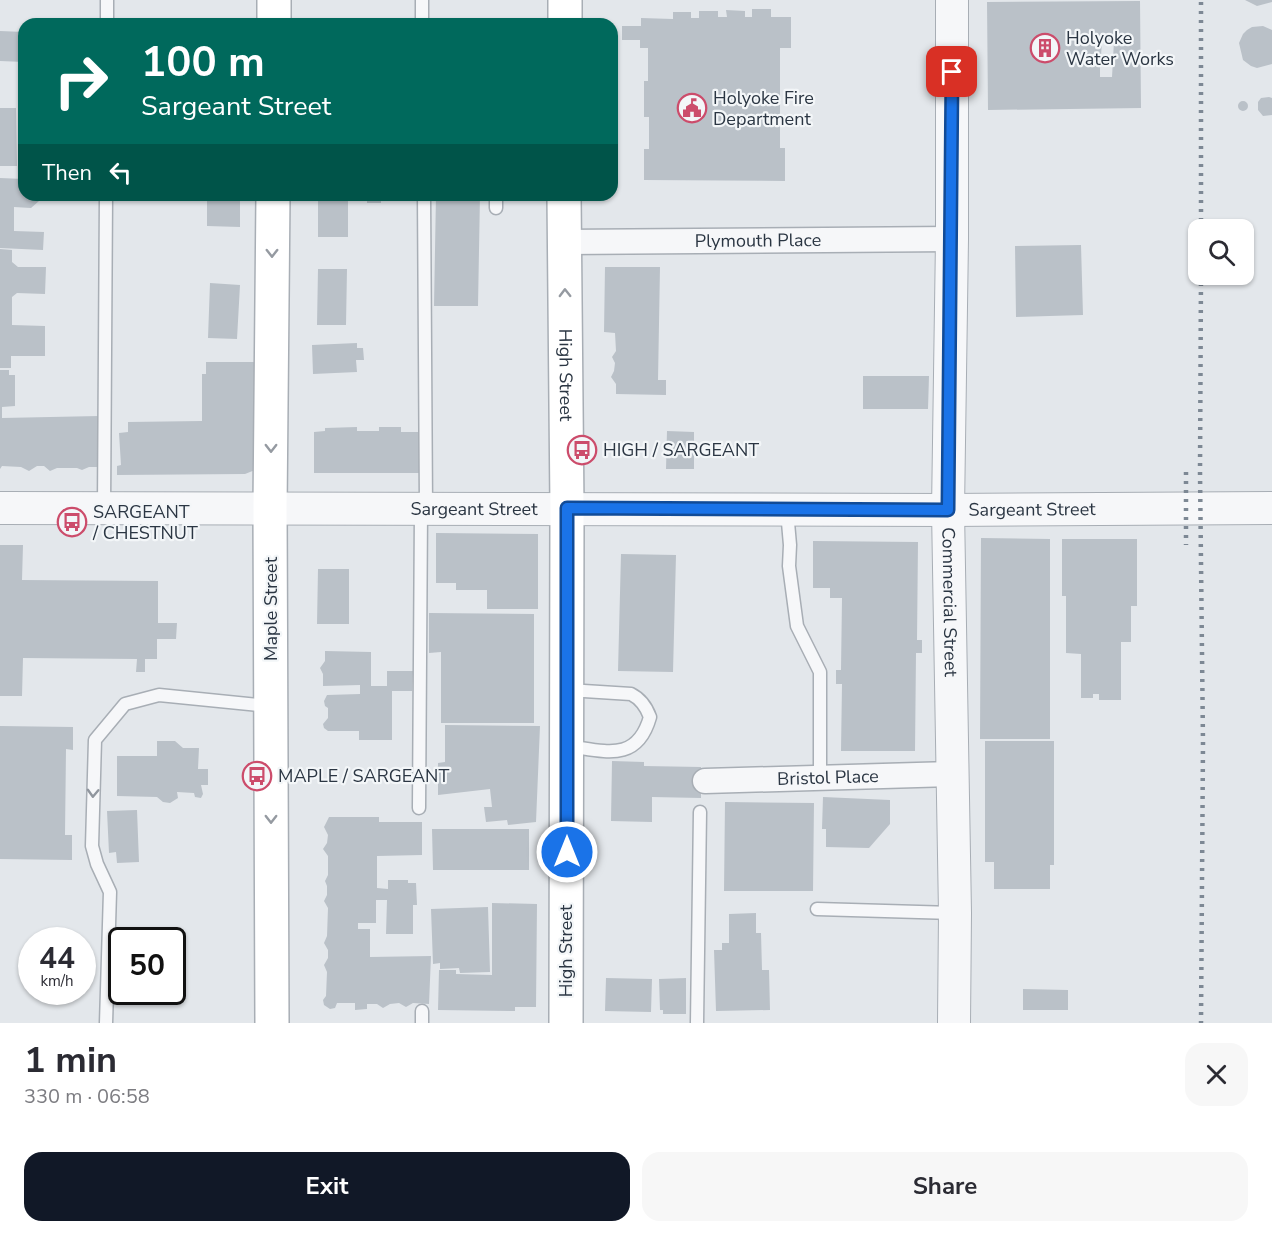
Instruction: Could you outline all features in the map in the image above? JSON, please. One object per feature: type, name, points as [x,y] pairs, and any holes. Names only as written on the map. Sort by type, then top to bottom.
[{"type":"main road","points":[[274,0],[274,18]]},
{"type":"main road","points":[[565,0],[565,18]]},
{"type":"main road","name":"Maple Street","points":[[272,1023],[270,508],[273,201]]},
{"type":"main road","name":"High Street","points":[[564,201],[567,508],[566,1023]]},
{"type":"street","name":"Commercial Street","points":[[952,0],[952,239],[948,510],[955,913],[954,1023]]},
{"type":"street","name":"Plymouth Place","points":[[564,242],[952,239]]},
{"type":"street","name":"Sargeant Street","points":[[0,508],[787,510],[1272,508]]},
{"type":"street","name":"Bristol Place","points":[[705,781],[952,774]]},
{"type":"lane","points":[[107,0],[107,18]]},
{"type":"lane","points":[[422,0],[422,18]]},
{"type":"lane","points":[[104,507],[106,201]]},
{"type":"lane","points":[[420,808],[424,508],[424,201]]},
{"type":"lane","points":[[787,510],[789,566],[797,626],[820,672],[820,777]]},
{"type":"lane","points":[[567,690],[631,694],[638,697],[644,704],[650,717],[642,737],[636,744],[620,752],[567,745]]},
{"type":"lane","points":[[106,1023],[110,892],[97,864],[92,846],[95,740],[125,704],[159,695],[271,706]]},
{"type":"lane","points":[[697,1023],[700,812]]},
{"type":"lane","points":[[818,909],[955,913]]},
{"type":"building","points":[[1245,0],[1272,0],[1272,2],[1257,6]]},
{"type":"building","name":"Holyoke Water Works","points":[[1140,1],[1141,108],[988,110],[987,2]],"holes":[[[1102,41],[1114,41],[1112,77],[1100,77],[1100,64],[1091,63],[1091,55],[1101,56]]]},
{"type":"building","points":[[752,9],[771,9],[771,17],[791,17],[791,48],[780,48],[780,148],[785,148],[785,181],[644,180],[644,149],[649,149],[649,117],[644,117],[644,81],[648,81],[648,48],[640,48],[640,40],[622,40],[622,26],[641,26],[641,18],[673,19],[673,12],[691,12],[691,18],[699,18],[699,11],[718,11],[718,17],[727,17],[726,10],[745,11],[745,17],[752,17]]},
{"type":"building","points":[[1263,26],[1272,30],[1272,64],[1257,68],[1243,60],[1239,43],[1247,30]]},
{"type":"building","points":[[0,31],[18,32],[18,62],[0,61]]},
{"type":"building","points":[[1261,98],[1272,98],[1272,115],[1263,116],[1258,110],[1258,102]]},
{"type":"building","points":[[1243,101],[1248,106],[1243,111],[1238,106]]},
{"type":"building","points":[[0,108],[16,108],[17,166],[0,166]]},
{"type":"building","points":[[0,178],[18,179],[18,201],[39,201],[31,208],[14,207],[14,231],[44,232],[43,250],[0,248]]},
{"type":"building","points":[[207,201],[240,201],[240,227],[207,226]]},
{"type":"building","points":[[318,201],[348,201],[348,237],[318,237]]},
{"type":"building","points":[[367,201],[381,201],[381,203],[367,203]]},
{"type":"building","points":[[436,201],[480,201],[478,306],[434,306]]},
{"type":"building","points":[[1081,245],[1083,315],[1016,317],[1015,246]]},
{"type":"building","points":[[0,249],[12,250],[12,262],[18,267],[46,267],[45,294],[17,293],[12,297],[12,325],[45,326],[45,356],[11,356],[11,368],[0,368]]},
{"type":"building","points":[[605,267],[660,267],[658,380],[666,380],[666,395],[616,394],[616,384],[611,377],[615,363],[612,357],[616,351],[615,333],[604,332]]},
{"type":"building","points":[[318,269],[347,269],[346,325],[317,325]]},
{"type":"building","points":[[210,283],[240,285],[237,339],[208,338]]},
{"type":"building","points":[[357,343],[357,348],[363,348],[364,360],[356,360],[357,372],[313,374],[312,345]]},
{"type":"building","points":[[206,362],[258,362],[255,470],[245,474],[117,475],[117,466],[121,465],[119,433],[128,432],[128,422],[202,421],[202,374],[206,374]]},
{"type":"building","points":[[0,370],[9,370],[9,375],[15,375],[15,406],[2,407],[2,418],[99,416],[100,467],[89,467],[82,470],[57,468],[50,471],[44,466],[37,466],[29,471],[21,467],[2,466],[0,469]]},
{"type":"building","points":[[863,376],[929,376],[928,409],[863,409]]},
{"type":"building","points":[[357,427],[357,431],[379,431],[379,427],[401,427],[401,432],[423,432],[424,473],[314,473],[314,432],[325,431],[325,428]]},
{"type":"building","points":[[667,431],[694,432],[694,469],[666,469]]},
{"type":"building","points":[[436,533],[538,534],[538,609],[487,609],[487,590],[456,590],[456,583],[436,583]]},
{"type":"building","points":[[981,538],[1050,539],[1050,739],[980,739]]},
{"type":"building","points":[[1062,539],[1137,539],[1137,606],[1131,606],[1131,642],[1121,642],[1121,700],[1099,700],[1099,694],[1093,694],[1093,698],[1081,698],[1081,654],[1066,653],[1066,596],[1062,596]]},
{"type":"building","points":[[813,541],[918,542],[917,640],[922,640],[922,653],[916,653],[915,751],[841,751],[842,684],[836,684],[836,670],[841,670],[842,598],[830,598],[830,588],[813,588]]},
{"type":"building","points":[[0,545],[23,545],[22,580],[158,581],[158,623],[177,623],[176,639],[157,639],[157,659],[145,659],[145,672],[136,672],[137,659],[23,658],[22,696],[0,696]]},
{"type":"building","points":[[621,554],[676,555],[673,672],[618,671]]},
{"type":"building","points":[[318,569],[349,569],[349,624],[317,624]]},
{"type":"building","points":[[429,613],[534,614],[534,723],[441,723],[441,652],[429,653]]},
{"type":"building","points":[[325,651],[371,652],[371,686],[387,686],[387,671],[413,671],[412,691],[392,691],[392,740],[359,740],[359,731],[328,731],[324,728],[323,724],[328,718],[328,708],[324,701],[327,695],[360,694],[360,685],[323,686],[323,674],[320,668],[325,661]]},
{"type":"building","points":[[445,725],[540,726],[536,822],[508,825],[507,820],[486,822],[484,807],[492,807],[490,789],[438,795],[438,763],[445,762]]},
{"type":"building","points":[[0,726],[73,727],[73,750],[66,749],[65,835],[72,835],[72,860],[0,859]]},
{"type":"building","points":[[157,741],[175,741],[183,748],[199,748],[198,769],[208,769],[208,785],[201,785],[203,794],[201,798],[195,797],[194,793],[177,792],[178,798],[170,803],[163,802],[157,797],[117,796],[117,756],[157,756]]},
{"type":"building","points":[[985,741],[1054,741],[1054,865],[1050,865],[1050,889],[994,889],[994,862],[985,862]]},
{"type":"building","points":[[612,761],[644,762],[644,766],[701,767],[701,798],[652,797],[652,822],[611,821]]},
{"type":"building","points":[[823,797],[890,800],[890,824],[869,848],[826,847],[826,829],[822,829]]},
{"type":"building","points":[[725,802],[814,803],[813,891],[724,891]]},
{"type":"building","points":[[137,810],[139,862],[117,863],[116,852],[109,853],[107,811]]},
{"type":"building","points":[[329,817],[379,817],[379,822],[422,822],[422,855],[377,856],[377,888],[388,889],[388,880],[408,880],[408,883],[416,883],[417,905],[413,905],[413,934],[386,934],[387,900],[376,900],[376,923],[358,923],[358,929],[370,929],[370,957],[431,956],[429,1004],[413,1003],[406,1007],[399,1003],[383,1008],[377,1004],[367,1004],[367,1009],[355,1010],[355,1003],[337,1003],[335,1008],[330,1009],[324,1005],[327,972],[324,965],[328,958],[328,950],[324,943],[327,936],[328,908],[324,901],[327,895],[325,881],[328,875],[328,856],[323,849],[328,835],[324,827]]},
{"type":"building","points":[[432,829],[529,829],[529,870],[433,870]]},
{"type":"building","points":[[492,903],[537,904],[536,1007],[515,1007],[515,1011],[438,1010],[439,970],[456,970],[456,974],[492,975]]},
{"type":"building","points":[[488,907],[490,972],[460,973],[459,968],[440,969],[440,963],[433,964],[431,909]]},
{"type":"building","points":[[756,913],[756,933],[761,933],[762,970],[769,970],[770,1010],[716,1011],[714,950],[722,950],[722,943],[729,943],[729,914]]},
{"type":"building","points":[[606,978],[652,979],[651,1012],[605,1011]]},
{"type":"building","points":[[686,978],[686,1014],[663,1014],[663,1010],[660,1010],[659,979]]},
{"type":"building","points":[[1023,989],[1068,990],[1068,1010],[1023,1010]]},
{"type":"railway","points":[[1201,0],[1201,219]]},
{"type":"railway","points":[[1201,285],[1203,743],[1201,1023]]},
{"type":"railway","points":[[1186,472],[1186,545]]},
{"type":"place","name":"Holyoke Water Works","points":[[1045,48]]},
{"type":"place","name":"Holyoke Fire Department","points":[[692,108]]},
{"type":"place","name":"HIGH / SARGEANT","points":[[582,450]]},
{"type":"place","name":"SARGEANT / CHESTNUT","points":[[72,522]]},
{"type":"place","name":"MAPLE / SARGEANT","points":[[257,776]]},
{"type":"route","points":[[567,852],[567,508],[948,510],[952,72]]}]
